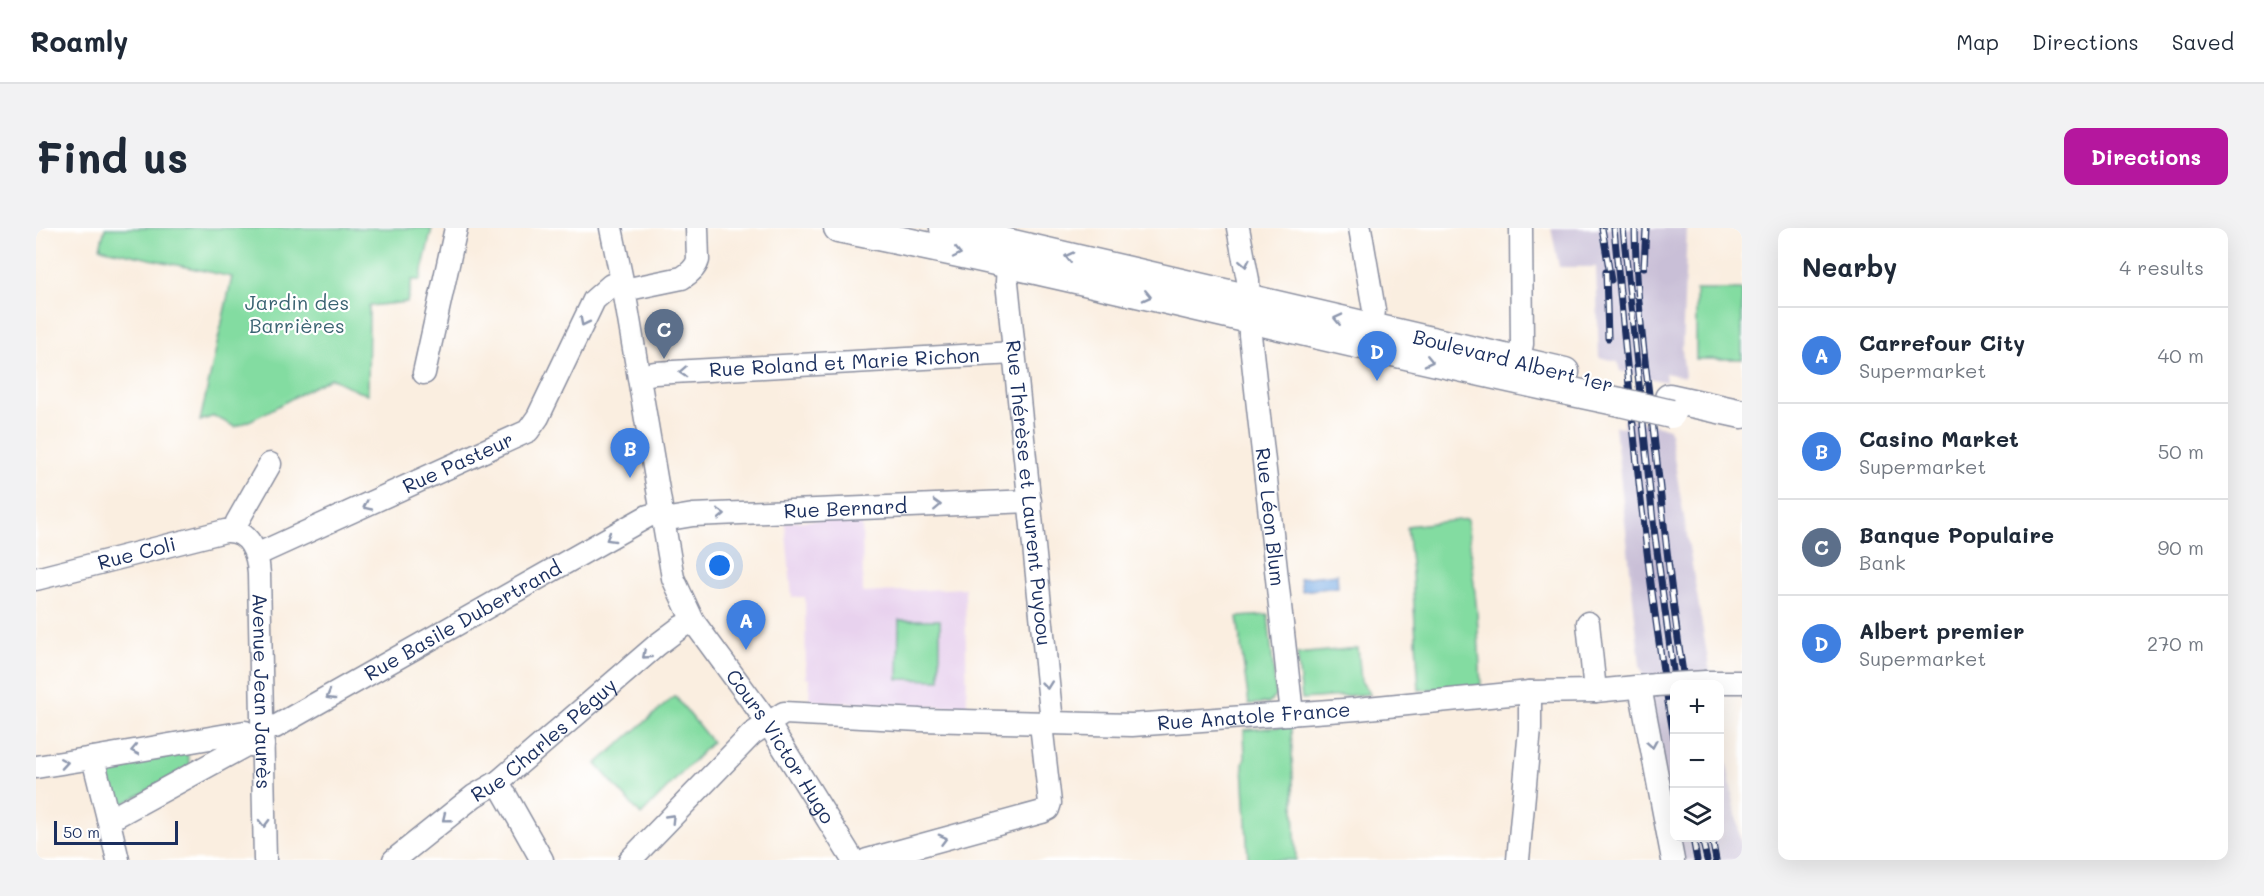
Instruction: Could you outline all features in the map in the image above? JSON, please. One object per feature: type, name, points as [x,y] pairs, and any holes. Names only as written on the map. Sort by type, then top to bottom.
[{"type":"main road","name":"Boulevard Albert 1er","points":[[838,228],[1008,264],[1249,309],[1277,305],[1518,360],[1620,394],[1670,406],[1742,430]]},
{"type":"main road","name":"Boulevard Albert 1er","points":[[944,228],[1515,381],[1620,394]]},
{"type":"main road","name":"Boulevard Albert 1er","points":[[1670,406],[1742,414]]},
{"type":"street","points":[[424,373],[456,228]]},
{"type":"street","name":"Cours Victor Hugo","points":[[611,228],[673,578],[693,621],[768,723],[853,860]]},
{"type":"street","name":"Rue Pasteur","points":[[256,555],[528,431],[538,417],[594,300],[611,285],[623,287],[682,278],[688,274],[698,260],[697,228]]},
{"type":"street","name":"Rue Léon Blum","points":[[1238,228],[1248,280],[1249,309],[1292,714]]},
{"type":"street","points":[[1360,228],[1374,310],[1372,327]]},
{"type":"street","points":[[1518,360],[1522,344],[1521,228]]},
{"type":"street","name":"Rue Thérèse et Laurent Puyoou","points":[[867,860],[1042,812],[1048,808],[1050,803],[1042,733],[1048,722],[1030,501],[1007,282],[1008,264]]},
{"type":"street","name":"Rue Roland et Marie Richon","points":[[639,376],[1014,353]]},
{"type":"street","points":[[256,555],[250,542],[236,531],[240,515],[270,464]]},
{"type":"street","name":"Rue Bernard","points":[[663,517],[1030,501]]},
{"type":"street","name":"Rue Basile Dubertrand","points":[[257,735],[275,727],[648,516],[663,517]]},
{"type":"street","name":"Rue Coli","points":[[36,579],[225,531],[236,531]]},
{"type":"street","name":"Avenue Jean Jaurès","points":[[256,555],[259,574],[257,735],[265,860]]},
{"type":"street","name":"Rue Charles Péguy","points":[[394,860],[474,796],[498,782],[657,645],[693,621]]},
{"type":"street","points":[[1588,623],[1595,691]]},
{"type":"street","name":"Rue Anatole France","points":[[630,860],[752,734],[784,713],[1132,725],[1292,714],[1530,692],[1595,691],[1706,682],[1742,682]]},
{"type":"street","points":[[1648,686],[1673,860]]},
{"type":"street","points":[[1518,860],[1530,729],[1530,692]]},
{"type":"street","points":[[36,767],[193,741],[257,735]]},
{"type":"street","points":[[108,818],[118,815],[203,769],[246,745],[257,735]]},
{"type":"street","points":[[193,741],[203,769]]},
{"type":"street","points":[[93,758],[118,860]]},
{"type":"street","points":[[498,782],[542,860]]},
{"type":"shaded area","points":[[1551,228],[1687,228],[1682,350],[1685,377],[1665,373],[1666,382],[1620,371],[1618,362],[1599,357],[1596,267],[1559,267]]},
{"type":"shaded area","points":[[1623,418],[1669,428],[1711,680],[1670,680],[1670,809],[1651,702],[1640,665],[1615,426],[1624,427]]},
{"type":"shaded area","points":[[862,518],[863,593],[965,588],[967,708],[809,701],[810,679],[806,678],[805,597],[792,597],[785,522]]},
{"type":"shaded area","points":[[1724,748],[1742,860],[1680,860],[1677,842],[1724,842]]},
{"type":"green space","name":"Jardin des Barrières","points":[[105,228],[432,228],[420,280],[412,280],[407,302],[369,306],[368,394],[331,378],[235,427],[214,416],[200,421],[232,277],[100,248]]},
{"type":"green space","points":[[1696,290],[1742,290],[1742,359],[1696,359]]},
{"type":"green space","points":[[1467,519],[1477,612],[1481,686],[1419,690],[1407,526]]},
{"type":"green space","points":[[1268,615],[1276,695],[1269,703],[1249,704],[1237,617]]},
{"type":"green space","points":[[899,620],[940,620],[940,680],[898,679]]},
{"type":"green space","points":[[1358,648],[1361,681],[1370,694],[1302,699],[1297,654]]},
{"type":"green space","points":[[675,696],[712,742],[641,815],[596,764]]},
{"type":"green space","points":[[1291,726],[1296,860],[1248,860],[1243,764],[1244,730]]},
{"type":"green space","points":[[187,753],[190,766],[122,805],[114,802],[104,766]]},
{"type":"water","points":[[1337,574],[1338,587],[1302,591],[1300,578]]},
{"type":"railway","points":[[1602,228],[1611,280]]},
{"type":"railway","points":[[1614,228],[1646,548],[1673,734]]},
{"type":"railway","points":[[1623,228],[1653,521],[1674,680]]},
{"type":"railway","points":[[1635,228],[1642,332],[1684,680]]},
{"type":"railway","points":[[1644,267],[1646,228]]},
{"type":"railway","points":[[1606,272],[1608,338]]},
{"type":"railway","points":[[1694,842],[1697,860]]},
{"type":"railway","points":[[1703,842],[1707,860]]},
{"type":"railway","points":[[1713,842],[1716,860]]},
{"type":"place","name":"Banque Populaire","points":[[664,359]]},
{"type":"place","name":"Albert premier","points":[[1377,381]]},
{"type":"place","name":"Casino Market","points":[[630,478]]},
{"type":"place","name":"Carrefour City","points":[[746,650]]}]
